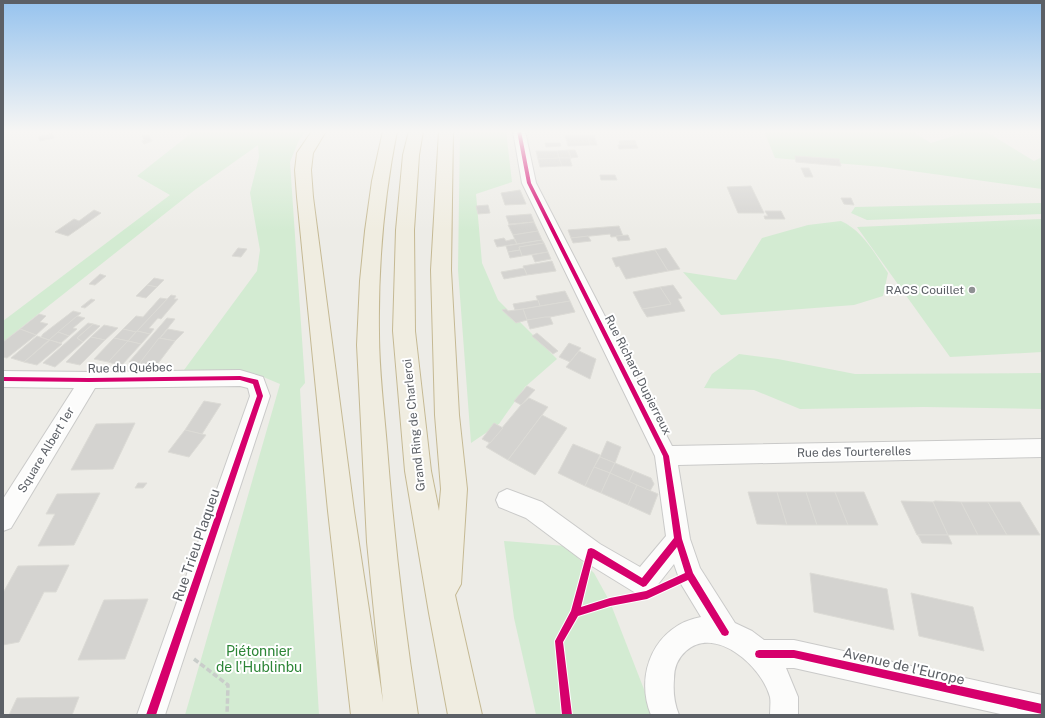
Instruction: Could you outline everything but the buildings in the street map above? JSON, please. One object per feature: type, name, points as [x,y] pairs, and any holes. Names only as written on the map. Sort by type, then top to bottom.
[{"type":"highway","points":[[304,165],[305,197],[341,511],[368,715]]},
{"type":"highway","points":[[383,165],[372,234],[368,333],[376,485],[391,644],[401,715]]},
{"type":"highway","name":"Grand Ring de Charleroi","points":[[410,165],[405,230],[404,331],[418,471],[444,613],[466,715]]},
{"type":"highway","points":[[444,613],[454,489],[447,415],[441,270],[445,165]]},
{"type":"street","name":"Rue Richard Dupierreux","points":[[525,165],[529,183],[666,456],[678,539],[690,575],[726,632]]},
{"type":"street","name":"Rue du Québec","points":[[3,379],[89,380],[240,378],[256,382]]},
{"type":"street","name":"Square Albert 1er","points":[[3,520],[89,380]]},
{"type":"street","name":"Rue Trieu Plaqueu","points":[[151,715],[260,396],[256,382]]},
{"type":"street","name":"Rue des Tourterelles","points":[[666,456],[1042,448]]},
{"type":"street","points":[[507,500],[534,510],[591,552],[643,583],[654,567],[678,539]]},
{"type":"street","points":[[665,715],[658,693],[660,667],[666,654],[680,638],[696,631],[715,630],[726,632],[744,641],[759,654],[774,674],[784,698],[784,715]]},
{"type":"street","name":"Avenue de l'Europe","points":[[759,654],[794,654],[1042,709]]},
{"type":"path","points":[[573,615],[591,552]]},
{"type":"path","points":[[573,615],[582,610]]},
{"type":"path","points":[[175,645],[228,685],[227,715]]},
{"type":"green space","points":[[152,165],[231,165],[196,189],[3,342],[3,321],[170,195],[137,176]]},
{"type":"green space","name":"Piétonnier de l'Hublinbu","points":[[257,165],[290,165],[305,383],[300,389],[319,715],[185,715],[280,384],[261,376],[184,370],[257,271],[260,250],[250,193]]},
{"type":"green space","points":[[460,165],[510,165],[512,182],[476,194],[482,263],[498,300],[557,359],[525,387],[499,424],[471,443],[458,270]]},
{"type":"green space","points":[[853,165],[1042,165],[1042,189],[883,167]]},
{"type":"green space","points":[[1042,203],[1042,214],[867,220],[851,213],[855,207]]},
{"type":"green space","name":"RACS Couillet","points":[[1042,219],[1042,352],[950,357],[857,227]]},
{"type":"green space","points":[[841,221],[849,225],[862,236],[888,273],[883,296],[854,305],[721,315],[683,272],[736,280],[762,238],[808,225]]},
{"type":"green space","points":[[739,354],[778,359],[855,374],[1042,373],[1042,409],[924,407],[800,409],[754,390],[704,388],[712,374]]},
{"type":"green space","points":[[504,541],[565,546],[594,573],[610,602],[654,715],[536,715],[514,618]]},
{"type":"cycle path","points":[[525,165],[529,183],[666,456],[678,539],[690,575],[725,632]]},
{"type":"cycle path","points":[[3,379],[89,380],[240,378],[256,382],[260,396],[151,715]]},
{"type":"cycle path","points":[[567,715],[559,641],[575,613],[591,552],[643,583],[678,539]]},
{"type":"cycle path","points":[[575,613],[610,602],[647,595],[690,575]]},
{"type":"cycle path","points":[[759,654],[794,654],[1042,709]]},
{"type":"place","name":"RACS Couillet","points":[[972,290]]}]
